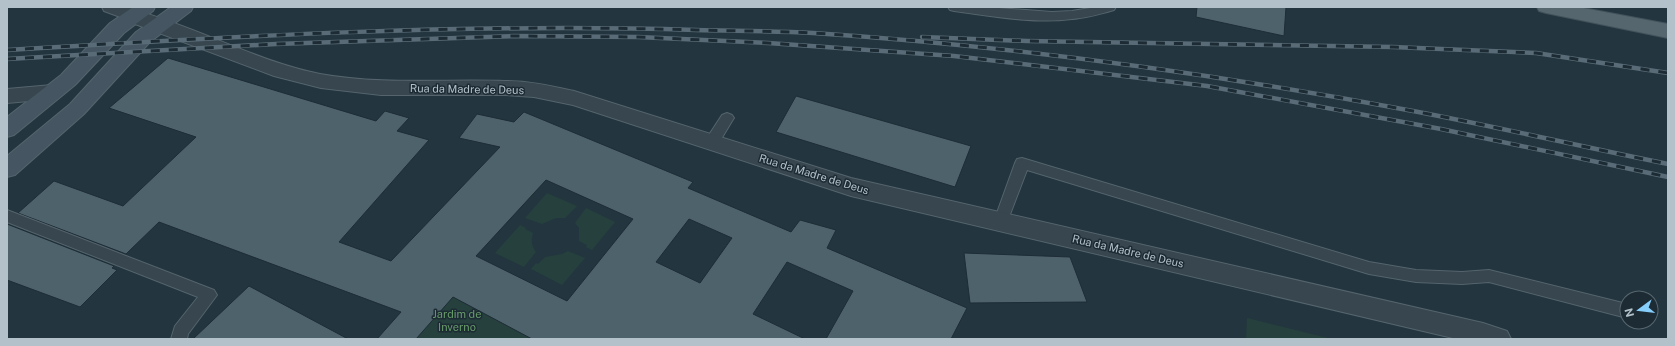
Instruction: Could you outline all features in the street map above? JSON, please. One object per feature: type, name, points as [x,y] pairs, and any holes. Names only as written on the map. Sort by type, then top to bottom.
[{"type":"main road","points":[[7,169],[52,131],[97,89],[142,37],[184,7]]},
{"type":"main road","points":[[1546,7],[1668,31]]},
{"type":"main road","points":[[7,129],[60,86],[117,28],[140,11]]},
{"type":"main road","points":[[60,86],[97,89]]},
{"type":"street","name":"Rua da Madre de Deus","points":[[111,7],[140,11],[158,25],[281,71],[321,80],[381,88],[505,88],[554,93],[574,98],[851,187],[1483,334],[1498,339]]},
{"type":"street","points":[[7,96],[60,86]]},
{"type":"lane","points":[[954,7],[1056,17],[1080,15],[1110,7]]},
{"type":"lane","points":[[712,142],[727,118]]},
{"type":"lane","points":[[1001,221],[1022,164],[1369,268],[1416,276],[1462,278],[1488,276],[1619,309]]},
{"type":"lane","points":[[7,216],[209,295],[181,331],[179,339]]},
{"type":"green space","points":[[547,193],[577,206],[565,218],[556,218],[542,224],[525,218]]},
{"type":"green space","points":[[586,208],[615,222],[592,250],[586,247],[587,245],[579,241],[579,228],[575,223]]},
{"type":"green space","points":[[520,225],[533,233],[532,243],[536,252],[524,267],[495,253]]},
{"type":"green space","points":[[568,251],[585,258],[562,285],[531,269],[536,263],[538,264],[545,257],[562,254]]},
{"type":"green space","name":"Jardim de Inverno","points":[[453,297],[532,339],[416,339]]},
{"type":"green space","points":[[1247,318],[1332,339],[1246,339]]},
{"type":"building","points":[[1197,7],[1286,7],[1284,36],[1196,17]]},
{"type":"building","points":[[168,58],[376,121],[385,111],[409,118],[397,131],[429,140],[339,242],[391,261],[500,147],[459,138],[477,114],[514,122],[524,112],[693,182],[688,188],[791,232],[800,220],[836,230],[827,248],[967,308],[951,339],[826,339],[853,291],[787,262],[753,314],[805,339],[532,339],[453,297],[416,339],[377,339],[401,312],[159,222],[126,254],[18,213],[54,181],[123,206],[196,137],[109,108]],"holes":[[[546,180],[633,219],[567,301],[476,256]],[[689,219],[732,238],[700,283],[656,262]]]},
{"type":"building","points":[[796,96],[971,146],[955,187],[776,132]]},
{"type":"building","points":[[7,224],[114,266],[112,268],[117,270],[80,307],[7,280]]},
{"type":"building","points":[[964,253],[1070,257],[1087,302],[970,303]]},
{"type":"building","points":[[249,286],[348,339],[193,339]]},
{"type":"railway","points":[[7,50],[351,32],[524,28],[610,28],[813,33],[964,45],[1189,73],[1413,111],[1668,164]]},
{"type":"railway","points":[[7,59],[276,44],[514,36],[638,37],[768,43],[954,56],[1207,86],[1441,129],[1668,177]]},
{"type":"railway","points":[[922,37],[1027,41],[1393,47],[1536,53],[1668,73]]}]
